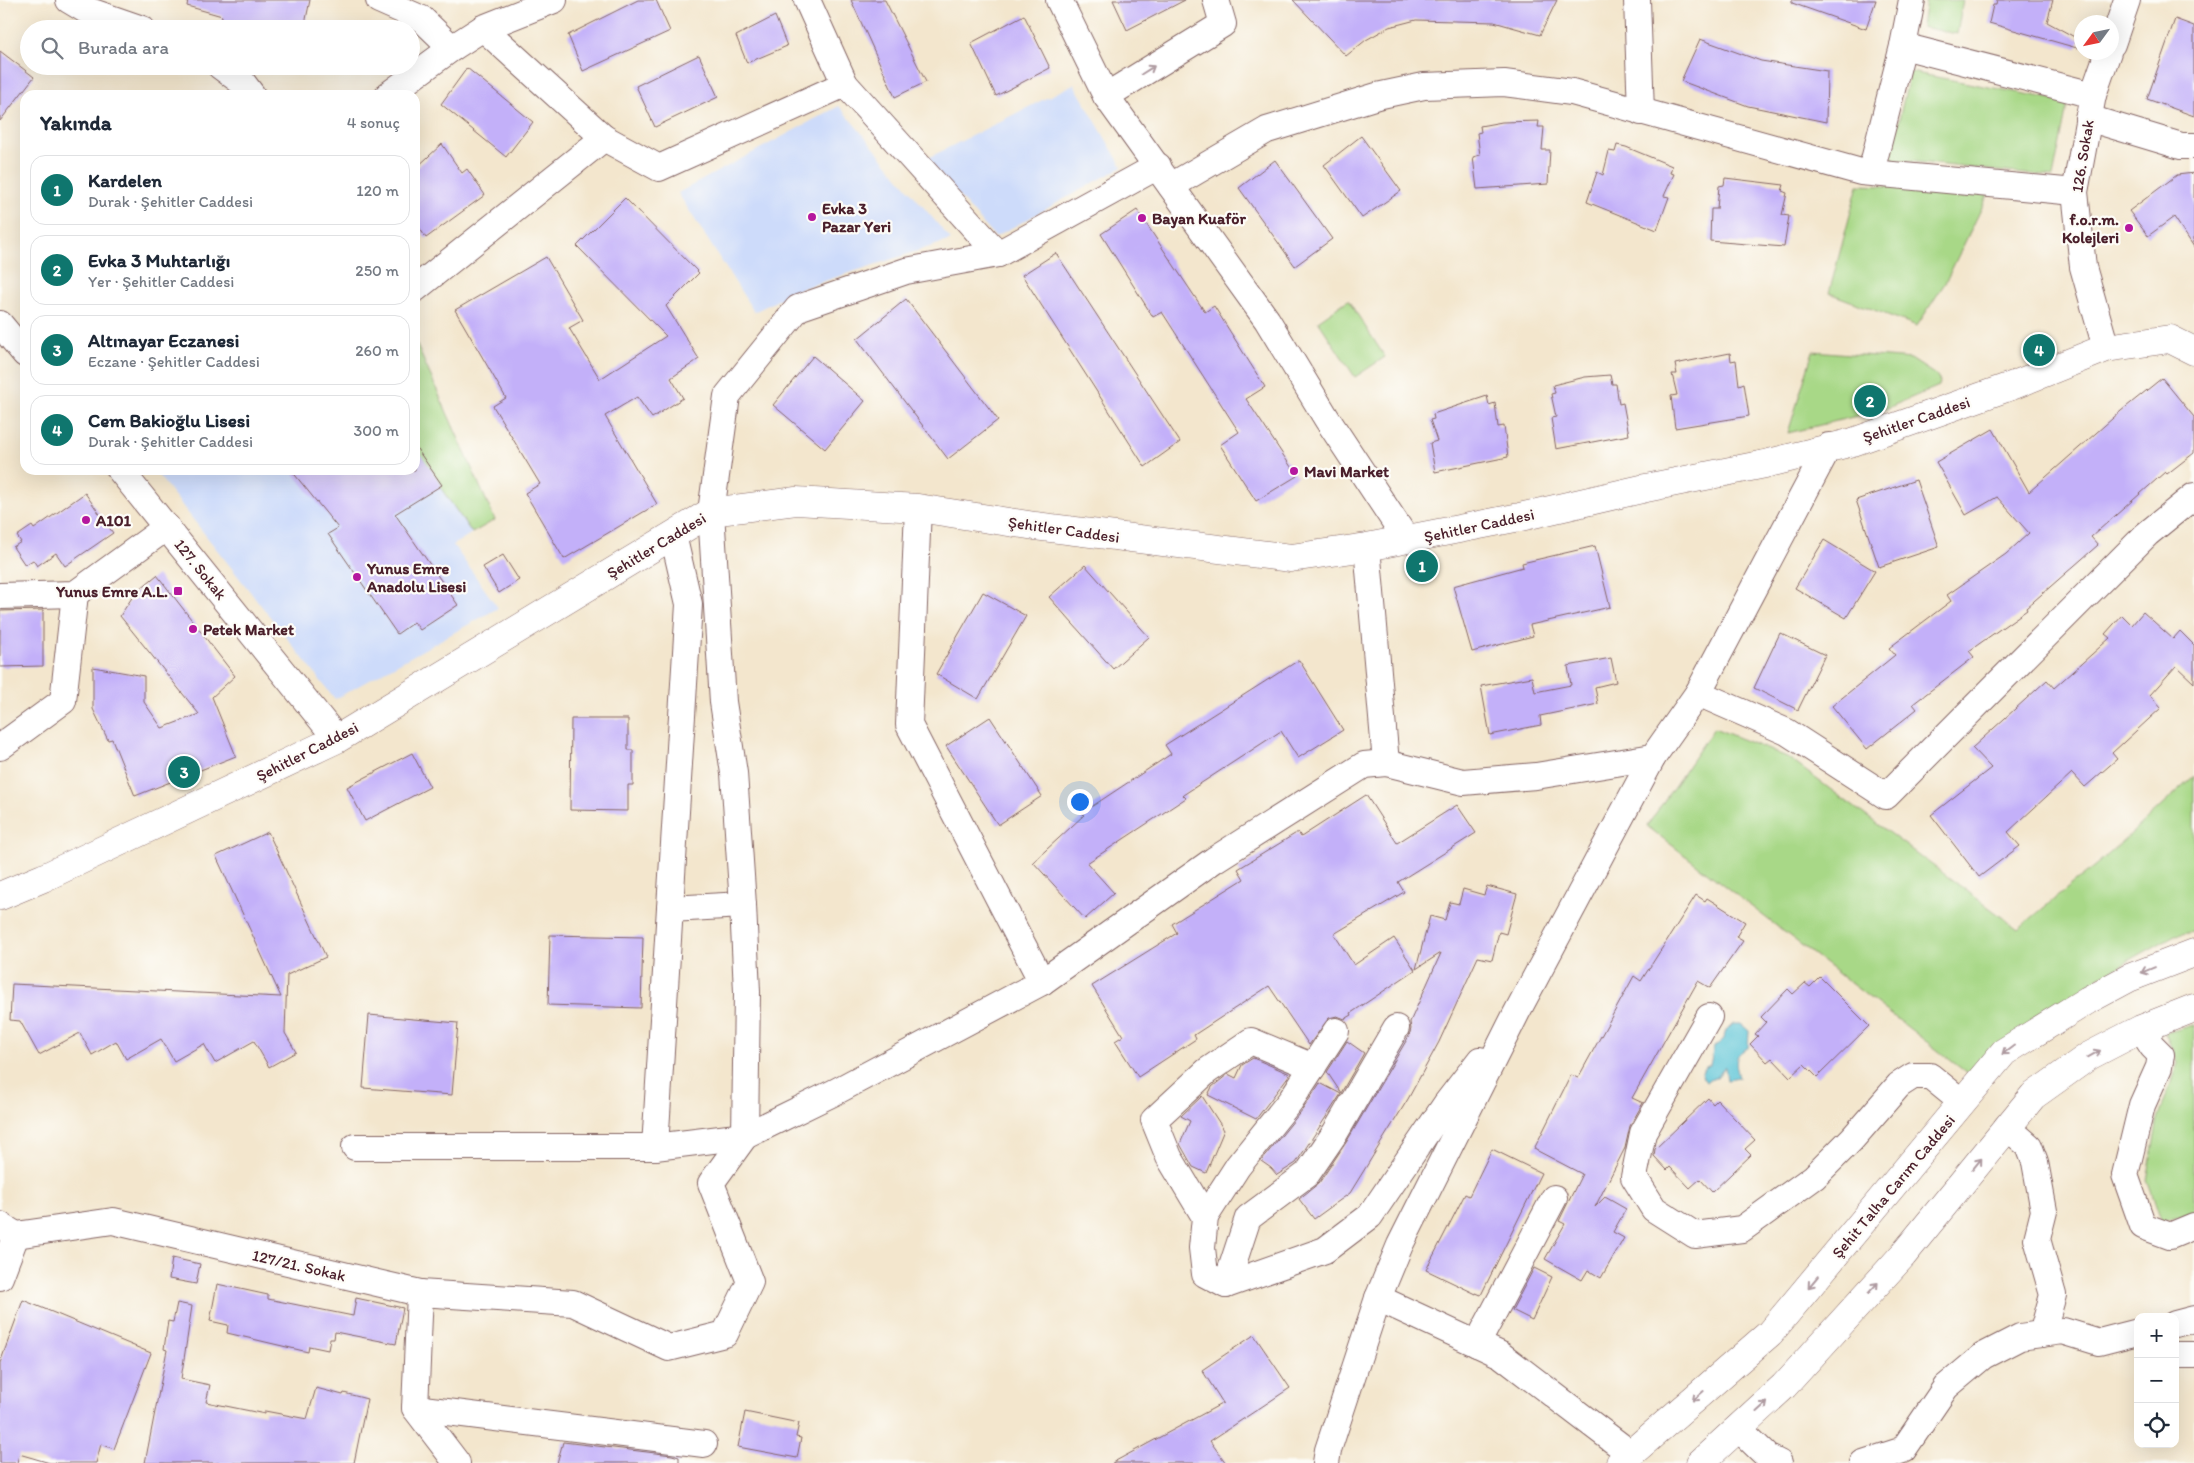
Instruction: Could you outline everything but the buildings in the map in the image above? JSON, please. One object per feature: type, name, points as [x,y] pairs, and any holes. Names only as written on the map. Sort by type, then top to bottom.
[{"type":"street","points":[[69,0],[84,9],[116,20]]},
{"type":"street","points":[[379,0],[420,9],[452,48]]},
{"type":"street","points":[[420,72],[483,28],[554,0]]},
{"type":"street","points":[[807,0],[845,84],[998,254]]},
{"type":"street","points":[[1059,0],[1106,96],[1267,320],[1327,419],[1407,540]]},
{"type":"street","points":[[1106,96],[1223,24],[1216,0]]},
{"type":"street","points":[[1637,0],[1641,112]]},
{"type":"street","points":[[1871,172],[1903,46],[1912,0]]},
{"type":"street","points":[[2119,23],[2127,0]]},
{"type":"street","points":[[483,28],[604,138],[659,168],[845,84]]},
{"type":"street","points":[[1903,46],[2090,107],[2181,146],[2194,146]]},
{"type":"street","name":"126. Sokak","points":[[2105,60],[2090,107],[2074,192],[2083,267],[2106,348]]},
{"type":"street","points":[[233,75],[243,82],[249,90]]},
{"type":"street","points":[[395,90],[415,75]]},
{"type":"street","points":[[744,1136],[747,992],[743,905],[734,773],[723,702],[711,512],[727,396],[798,308],[906,271],[998,254],[1267,130],[1377,96],[1424,86],[1504,83],[1572,92],[1861,172],[2074,192]]},
{"type":"street","points":[[420,285],[604,138]]},
{"type":"street","points":[[0,324],[20,348]]},
{"type":"street","name":"Şehitler Caddesi","points":[[0,896],[43,878],[337,738],[711,512],[796,501],[918,508],[1035,526],[1291,558],[1407,540],[1765,464],[1829,446],[1852,442],[2014,385],[2106,348],[2170,338],[2194,351]]},
{"type":"street","points":[[1326,1463],[1328,1450],[1378,1298],[1400,1244],[1517,1012],[1654,757],[1698,693],[1829,446]]},
{"type":"street","name":"127. Sokak","points":[[124,475],[337,738]]},
{"type":"street","points":[[1698,693],[1787,732],[1886,796],[2146,534],[2194,496]]},
{"type":"street","points":[[918,508],[909,725],[1042,982]]},
{"type":"street","points":[[0,596],[75,594],[167,527]]},
{"type":"street","points":[[655,1147],[689,604],[673,535]]},
{"type":"street","points":[[1367,547],[1386,763]]},
{"type":"street","points":[[0,747],[63,701],[75,594]]},
{"type":"street","points":[[355,1147],[655,1147],[744,1136],[835,1092],[1042,982],[1222,854],[1364,765],[1386,763],[1463,782],[1536,776],[1654,757]]},
{"type":"street","points":[[670,909],[743,905]]},
{"type":"street","name":"Şehit Talha Carım Caddesi","points":[[1626,1458],[1770,1333],[2004,1052],[2088,1000],[2129,978],[2194,953]]},
{"type":"street","points":[[1700,1463],[1784,1386],[1903,1255],[2032,1096],[2089,1056],[2141,1029],[2194,1008]]},
{"type":"street","points":[[1336,1031],[1291,1100],[1238,1166],[1205,1218],[1202,1248],[1205,1274],[1226,1284],[1324,1250],[1370,1216],[1446,1104],[1517,1012]]},
{"type":"street","points":[[1709,1017],[1643,1132],[1634,1177],[1654,1209],[1695,1235],[1742,1229],[1814,1177],[1852,1139],[1898,1085],[1913,1076],[1930,1076],[1962,1102]]},
{"type":"street","points":[[1226,1284],[1248,1218],[1307,1174],[1335,1133],[1396,1028]]},
{"type":"street","points":[[2141,1029],[2160,1055],[2159,1067],[2142,1105],[2125,1175],[2143,1226],[2170,1236],[2194,1226]]},
{"type":"street","points":[[1205,1218],[1169,1157],[1154,1120],[1208,1071],[1252,1041],[1313,1067]]},
{"type":"street","points":[[2007,1127],[2029,1146],[2035,1162],[2044,1211],[2036,1239],[2053,1295],[2042,1334]]},
{"type":"street","name":"127/21. Sokak","points":[[8,1230],[113,1221],[420,1293],[573,1303],[669,1348],[725,1334],[750,1282],[711,1183],[744,1136]]},
{"type":"street","points":[[1477,1344],[1554,1198]]},
{"type":"street","points":[[0,1277],[8,1230]]},
{"type":"street","points":[[420,1293],[414,1408],[457,1463]]},
{"type":"street","points":[[1378,1298],[1501,1355],[1626,1458]]},
{"type":"street","points":[[2179,1323],[2194,1319]]},
{"type":"street","points":[[1864,1463],[1904,1450],[1946,1387],[1983,1356],[2020,1337],[2063,1331],[2134,1351]]},
{"type":"street","points":[[2099,1342],[2134,1333]]},
{"type":"street","points":[[2179,1355],[2194,1355]]},
{"type":"street","points":[[414,1408],[704,1444]]},
{"type":"street","points":[[1738,1428],[1769,1458],[1779,1463]]},
{"type":"shaded area","points":[[1074,84],[1122,167],[995,237],[926,159]]},
{"type":"shaded area","name":"Evka 3 Pazar Yeri","points":[[839,106],[951,240],[800,289],[754,312],[678,193]]},
{"type":"shaded area","name":"Yunus Emre Anadolu Lisesi","points":[[420,457],[472,533],[453,545],[498,608],[335,699],[158,475],[420,475]]},
{"type":"green space","points":[[1926,0],[1963,0],[1957,34],[1922,27]]},
{"type":"green space","points":[[1910,72],[2068,102],[2053,177],[1890,159]]},
{"type":"green space","points":[[1858,185],[1946,188],[1988,195],[1945,283],[1917,326],[1829,293]]},
{"type":"green space","points":[[1348,300],[1385,357],[1355,377],[1318,321]]},
{"type":"green space","points":[[1813,351],[1911,359],[1937,376],[1940,382],[1939,386],[1885,409],[1788,433]]},
{"type":"green space","points":[[420,352],[495,520],[472,533],[420,458]]},
{"type":"green space","points":[[1714,728],[1787,757],[2018,929],[2109,854],[2194,776],[2194,932],[2175,935],[2103,975],[1967,1073],[1647,826]]},
{"type":"green space","points":[[2194,1025],[2194,1212],[2162,1222],[2147,1180],[2158,1119],[2178,1063],[2165,1033]]},
{"type":"water","points":[[1733,1024],[1741,1024],[1749,1031],[1748,1048],[1739,1054],[1736,1060],[1739,1078],[1727,1080],[1725,1067],[1717,1077],[1706,1082],[1701,1075],[1704,1068],[1710,1065],[1714,1047],[1724,1039],[1725,1032]]},
{"type":"place","name":"Evka 3 Pazar Yeri","points":[[812,217]]},
{"type":"place","name":"Bayan Kuaför","points":[[1142,218]]},
{"type":"place","name":"f.o.r.m. Kolejleri","points":[[2129,228]]},
{"type":"place","name":"Cem Bakioğlu Lisesi","points":[[2039,350]]},
{"type":"place","name":"Evka 3 Muhtarlığı","points":[[1870,401]]},
{"type":"place","name":"Mavi Market","points":[[1294,471]]},
{"type":"place","name":"A101","points":[[86,520]]},
{"type":"place","name":"Kardelen","points":[[1422,566]]},
{"type":"place","name":"Yunus Emre Anadolu Lisesi","points":[[357,577]]},
{"type":"place","name":"Yunus Emre A.L.","points":[[178,591]]},
{"type":"place","name":"Petek Market","points":[[193,629]]},
{"type":"place","name":"Altınayar Eczanesi","points":[[184,772]]}]
